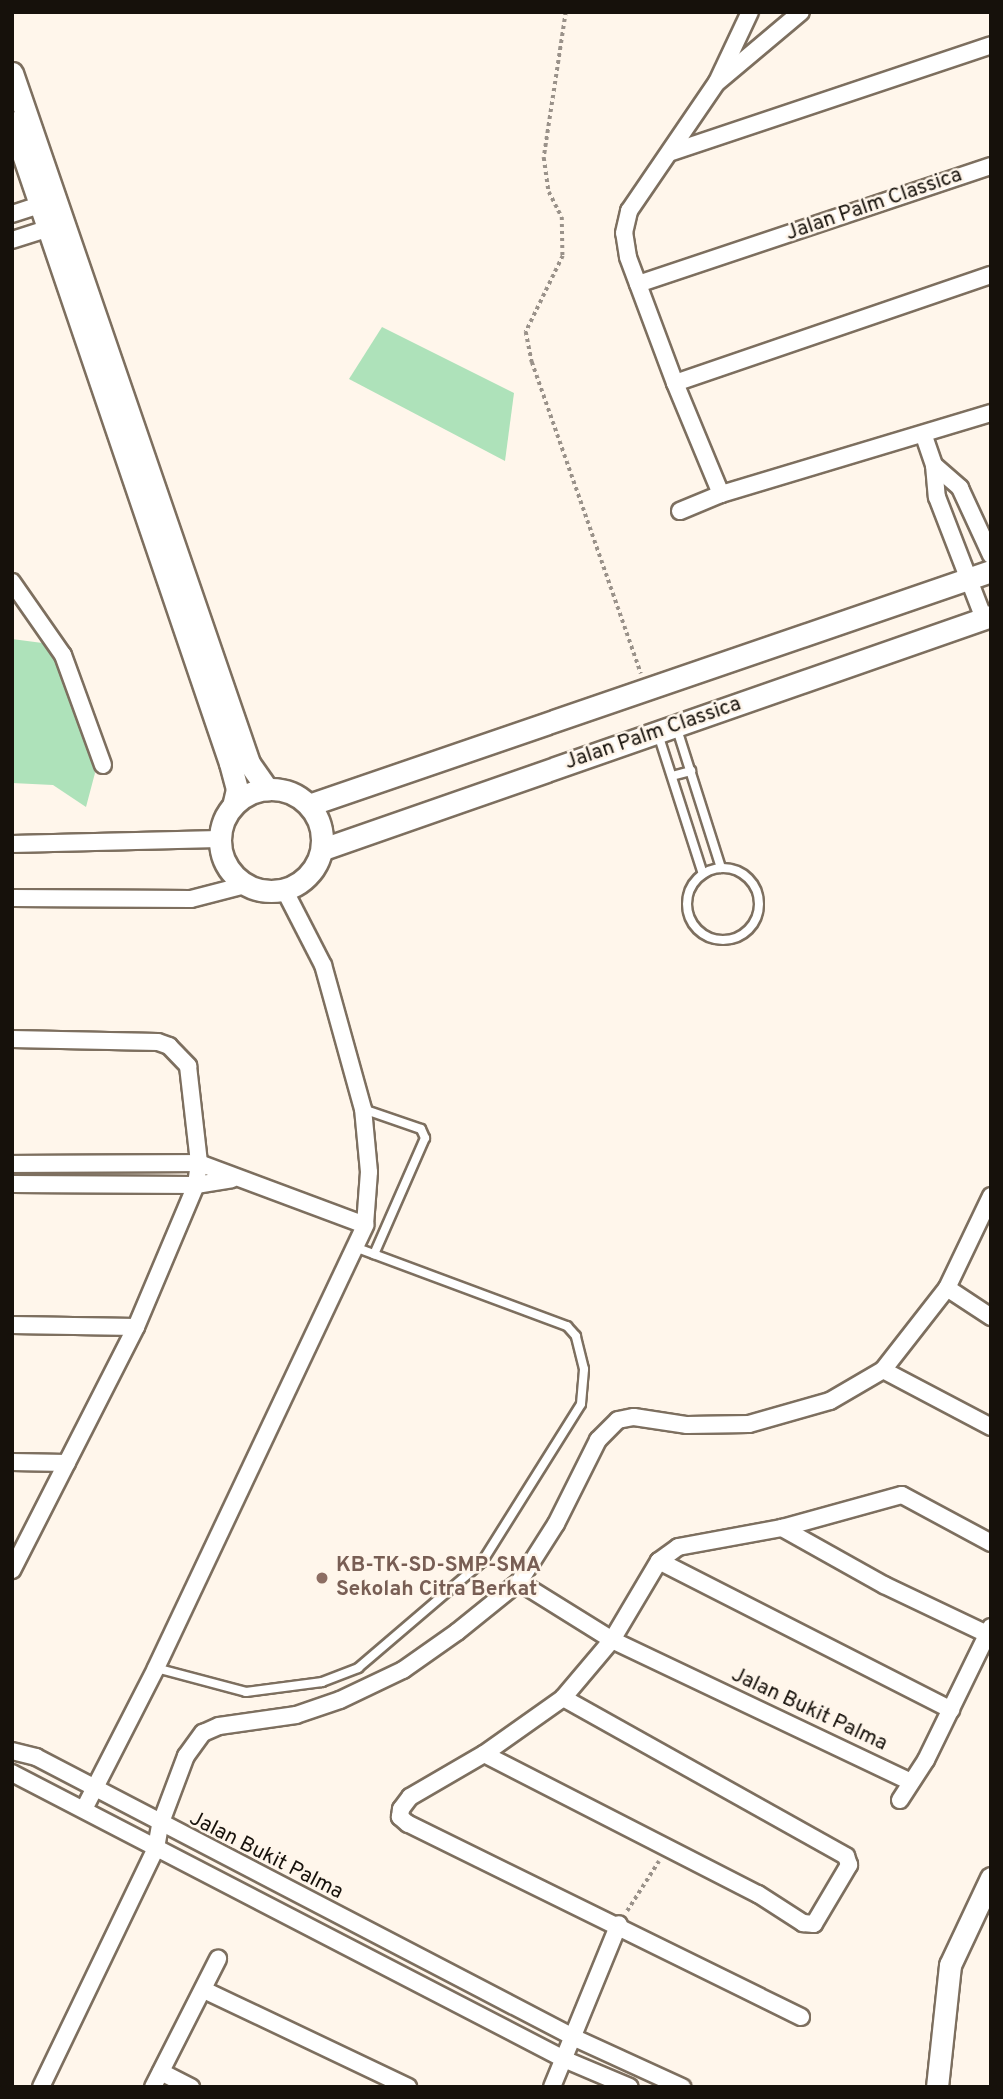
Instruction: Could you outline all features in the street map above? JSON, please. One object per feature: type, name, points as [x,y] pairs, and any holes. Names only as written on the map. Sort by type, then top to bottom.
[{"type":"street","points":[[721,494],[638,284],[624,233],[629,211],[672,152],[717,82],[750,12]]},
{"type":"street","points":[[717,82],[801,12]]},
{"type":"street","points":[[672,152],[991,45]]},
{"type":"street","points":[[12,74],[49,202],[253,775],[267,789]]},
{"type":"street","points":[[12,122],[49,202]]},
{"type":"street","name":"Jalan Palm Classica","points":[[638,284],[991,166]]},
{"type":"street","points":[[12,214],[49,202]]},
{"type":"street","points":[[12,240],[57,225]]},
{"type":"street","points":[[57,225],[237,789],[219,839],[226,866],[245,885],[264,892],[285,891],[303,882],[316,867],[323,849],[323,834],[309,805],[290,793],[267,789],[252,792],[233,806]]},
{"type":"street","points":[[675,383],[991,275]]},
{"type":"street","points":[[680,511],[721,494],[924,436],[991,413]]},
{"type":"street","name":"Jalan Palm Classica","points":[[323,849],[987,617],[937,497],[934,465],[924,436]]},
{"type":"street","name":"Jalan Palm Classica","points":[[934,465],[960,488],[991,555]]},
{"type":"street","points":[[309,805],[991,571]]},
{"type":"street","points":[[12,582],[63,655],[103,765]]},
{"type":"street","points":[[12,844],[219,839]]},
{"type":"street","points":[[12,898],[191,898],[245,885]]},
{"type":"street","points":[[83,1809],[156,1668],[357,1248],[365,1225],[369,1172],[363,1110],[323,965],[285,891]]},
{"type":"street","points":[[12,1039],[159,1042],[169,1046],[188,1066],[199,1163],[196,1185],[136,1327],[12,1570]]},
{"type":"street","points":[[12,1164],[199,1163],[232,1179],[365,1225]]},
{"type":"street","points":[[12,1184],[196,1185],[232,1179]]},
{"type":"street","name":"Jalan Bukit Palma","points":[[682,2087],[575,2038],[160,1825],[186,1756],[203,1733],[219,1726],[296,1715],[340,1700],[403,1670],[519,1582],[555,1524],[598,1440],[618,1420],[634,1417],[687,1425],[769,1421],[830,1401],[883,1370],[947,1288],[990,1201]]},
{"type":"street","points":[[947,1288],[991,1317]]},
{"type":"street","points":[[12,1325],[136,1327]]},
{"type":"street","points":[[883,1370],[991,1427]]},
{"type":"street","points":[[12,1462],[66,1463]]},
{"type":"street","points":[[801,2017],[400,1816],[410,1797],[484,1754],[563,1698],[612,1640],[666,1553],[698,1541],[782,1528],[902,1495],[991,1543]]},
{"type":"street","points":[[782,1528],[884,1585],[989,1631],[951,1710],[900,1800]]},
{"type":"street","points":[[659,1561],[951,1710]]},
{"type":"street","name":"Jalan Bukit Palma","points":[[519,1582],[612,1640],[911,1782]]},
{"type":"street","points":[[484,1754],[811,1926],[849,1865],[846,1856],[563,1698]]},
{"type":"street","points":[[12,1751],[36,1757],[160,1825],[156,1849],[41,2087]]},
{"type":"street","name":"Jalan Bukit Palma","points":[[12,1773],[566,2060],[630,2087]]},
{"type":"street","points":[[937,2087],[950,1965],[991,1878]]},
{"type":"street","points":[[552,2087],[566,2060],[619,1924]]},
{"type":"street","points":[[191,2087],[157,2079],[218,1959]]},
{"type":"street","points":[[204,1990],[408,2087]]},
{"type":"lane","points":[[667,729],[691,771],[721,868]]},
{"type":"lane","points":[[667,729],[672,776],[703,874]]},
{"type":"lane","points":[[672,776],[691,771]]},
{"type":"lane","points":[[721,868],[737,871],[751,880],[758,894],[759,910],[753,925],[741,935],[726,940],[697,929],[687,900],[703,874],[721,868]]},
{"type":"lane","points":[[363,1110],[421,1129],[425,1138],[374,1254]]},
{"type":"lane","points":[[156,1668],[246,1692],[321,1682],[358,1668],[482,1562],[581,1404],[586,1385],[584,1369],[576,1336],[567,1326],[357,1248]]},
{"type":"path","points":[[566,12],[544,158],[549,192],[562,217],[563,256],[526,332],[532,362],[645,688]]},
{"type":"path","points":[[619,1924],[667,1849]]},
{"type":"green space","points":[[382,327],[514,393],[505,461],[349,379]]},
{"type":"green space","points":[[12,639],[50,644],[95,773],[86,807],[53,785],[12,783]]},
{"type":"place","name":"KB-TK-SD-SMP-SMA Sekolah Citra Berkat","points":[[322,1578]]}]
